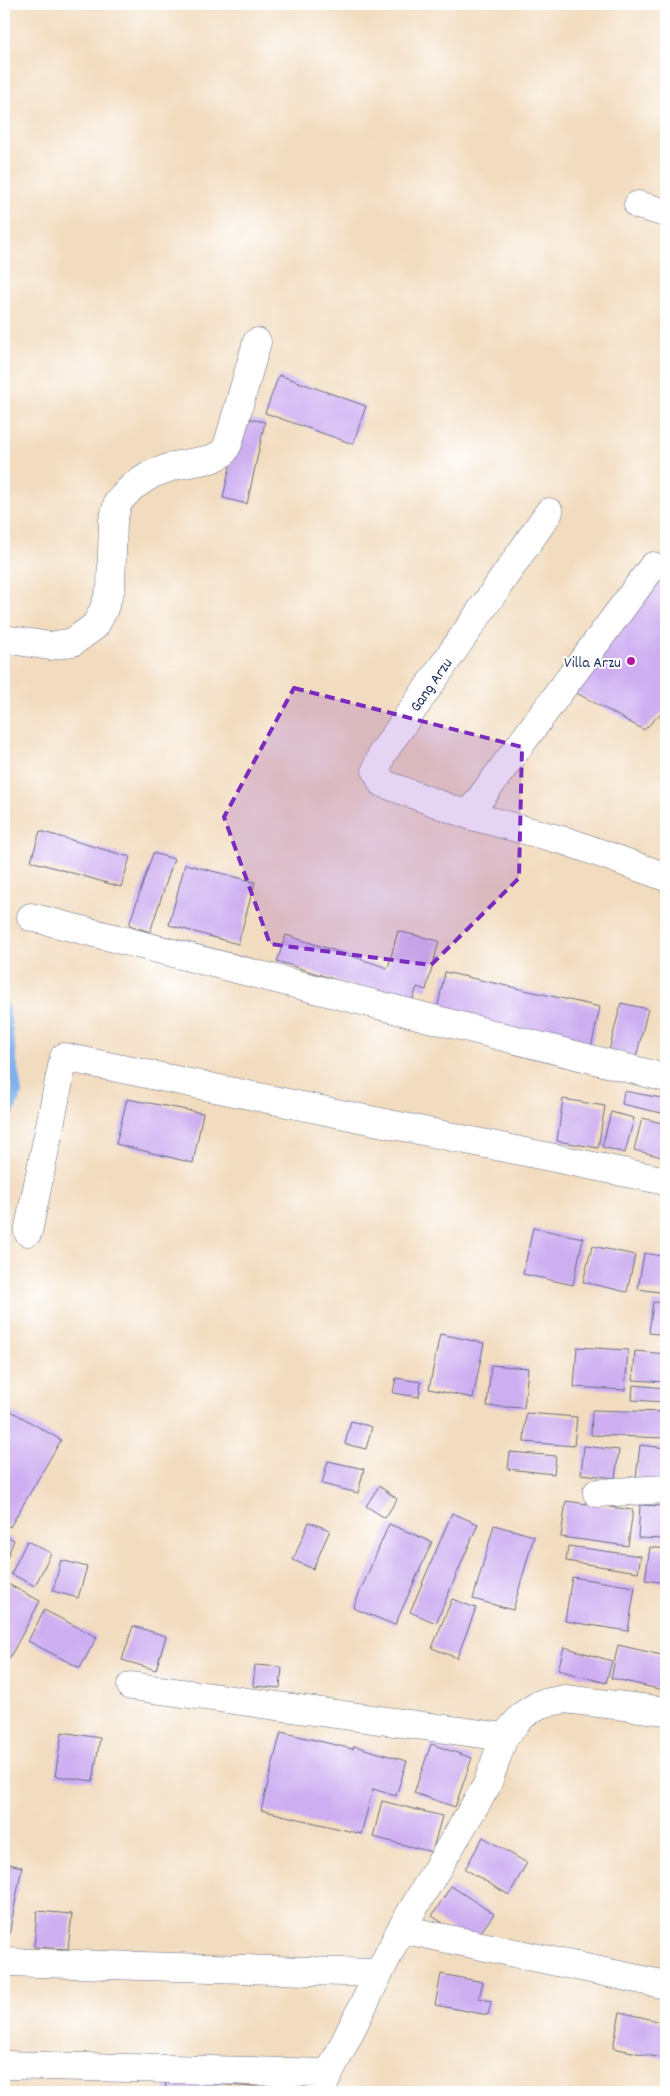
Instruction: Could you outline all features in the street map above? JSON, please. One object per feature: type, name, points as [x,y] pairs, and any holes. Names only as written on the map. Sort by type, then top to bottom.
[{"type":"street","points":[[638,205],[666,213]]},
{"type":"street","points":[[4,639],[50,646],[73,642],[95,626],[103,611],[111,588],[113,521],[118,502],[132,487],[152,474],[174,466],[211,460],[223,453],[228,444],[257,342]]},
{"type":"street","name":"Gang Arzu","points":[[548,512],[382,754],[376,770],[382,783],[468,815],[569,842],[666,877]]},
{"type":"street","points":[[468,815],[653,566]]},
{"type":"street","points":[[31,916],[666,1078]]},
{"type":"street","points":[[28,1232],[64,1057],[666,1181]]},
{"type":"street","points":[[597,1493],[666,1489]]},
{"type":"street","points":[[131,1686],[504,1738]]},
{"type":"street","points":[[4,2065],[325,2083],[400,1929],[487,1785],[504,1738],[524,1715],[540,1704],[565,1699],[666,1711]]},
{"type":"street","points":[[400,1929],[666,1985]]},
{"type":"street","points":[[4,1962],[378,1973]]},
{"type":"highlighted area","points":[[294,688],[522,747],[519,878],[431,965],[270,944],[224,817]]},
{"type":"building","points":[[279,375],[366,406],[353,444],[265,413]]},
{"type":"building","points":[[241,417],[265,422],[247,504],[223,498]]},
{"type":"building","name":"Villa Arzu","points":[[653,566],[666,575],[666,708],[644,730],[573,691]]},
{"type":"building","points":[[40,831],[130,857],[121,887],[31,861]]},
{"type":"building","points":[[153,853],[174,859],[150,932],[129,925]]},
{"type":"building","points":[[185,864],[255,882],[238,944],[169,925]]},
{"type":"building","points":[[398,931],[439,941],[426,990],[417,987],[411,1004],[277,961],[286,935],[388,968]]},
{"type":"building","points":[[445,972],[600,1007],[591,1048],[436,1015]]},
{"type":"building","points":[[621,1003],[648,1009],[636,1058],[609,1051]]},
{"type":"building","points":[[624,1091],[666,1099],[666,1114],[622,1104]]},
{"type":"building","points":[[127,1099],[203,1113],[193,1163],[116,1144]]},
{"type":"building","points":[[563,1099],[605,1106],[598,1148],[557,1141]]},
{"type":"building","points":[[611,1112],[634,1118],[625,1153],[602,1147]]},
{"type":"building","points":[[642,1118],[666,1124],[666,1158],[634,1150]]},
{"type":"building","points":[[533,1228],[583,1238],[573,1285],[523,1274]]},
{"type":"building","points":[[592,1246],[635,1255],[627,1292],[583,1282]]},
{"type":"building","points":[[644,1253],[666,1257],[666,1293],[638,1289]]},
{"type":"building","points":[[653,1302],[666,1303],[666,1335],[649,1333]]},
{"type":"building","points":[[440,1334],[484,1343],[473,1398],[429,1389]]},
{"type":"building","points":[[577,1347],[628,1350],[625,1390],[574,1387]]},
{"type":"building","points":[[635,1351],[666,1354],[666,1382],[633,1380]]},
{"type":"building","points":[[491,1365],[528,1368],[524,1408],[487,1406]]},
{"type":"building","points":[[396,1378],[421,1382],[419,1397],[393,1393]]},
{"type":"building","points":[[633,1385],[666,1388],[664,1402],[632,1400]]},
{"type":"building","points":[[4,1407],[61,1440],[10,1527],[4,1523]]},
{"type":"building","points":[[592,1410],[666,1412],[666,1438],[591,1435]]},
{"type":"building","points":[[526,1413],[577,1417],[574,1446],[524,1442]]},
{"type":"building","points":[[351,1421],[372,1427],[366,1449],[345,1444]]},
{"type":"building","points":[[640,1445],[666,1448],[666,1482],[636,1478]]},
{"type":"building","points":[[584,1446],[619,1450],[615,1478],[581,1474]]},
{"type":"building","points":[[510,1452],[556,1456],[554,1474],[508,1469]]},
{"type":"building","points":[[328,1461],[364,1469],[358,1493],[322,1484]]},
{"type":"building","points":[[379,1486],[397,1499],[385,1518],[366,1506]]},
{"type":"building","points":[[566,1501],[633,1510],[628,1546],[561,1537]]},
{"type":"building","points":[[640,1505],[666,1506],[666,1539],[638,1538]]},
{"type":"building","points":[[452,1513],[478,1524],[436,1623],[410,1612]]},
{"type":"building","points":[[309,1522],[330,1530],[313,1569],[293,1560]]},
{"type":"building","points":[[389,1524],[432,1542],[395,1625],[353,1608]]},
{"type":"building","points":[[494,1525],[534,1536],[513,1610],[473,1599]]},
{"type":"building","points":[[4,1535],[14,1540],[4,1565]]},
{"type":"building","points":[[27,1541],[51,1553],[35,1586],[11,1574]]},
{"type":"building","points":[[568,1546],[641,1556],[638,1572],[566,1561]]},
{"type":"building","points":[[650,1547],[666,1549],[666,1583],[645,1580]]},
{"type":"building","points":[[61,1560],[87,1567],[78,1598],[53,1591]]},
{"type":"building","points":[[572,1577],[635,1587],[628,1631],[565,1621]]},
{"type":"building","points":[[4,1582],[40,1601],[9,1659],[4,1656]]},
{"type":"building","points":[[452,1599],[476,1608],[457,1658],[432,1648]]},
{"type":"building","points":[[44,1610],[97,1637],[80,1668],[28,1641]]},
{"type":"building","points":[[133,1626],[166,1636],[156,1670],[122,1660]]},
{"type":"building","points":[[618,1645],[666,1656],[666,1674],[663,1690],[611,1678]]},
{"type":"building","points":[[564,1647],[612,1661],[606,1683],[558,1670]]},
{"type":"building","points":[[255,1665],[282,1667],[280,1688],[253,1686]]},
{"type":"building","points":[[62,1732],[100,1738],[93,1781],[55,1776]]},
{"type":"building","points":[[281,1732],[353,1749],[354,1746],[407,1761],[396,1796],[373,1789],[361,1834],[261,1810]]},
{"type":"building","points":[[431,1744],[472,1758],[455,1807],[414,1793]]},
{"type":"building","points":[[382,1801],[442,1816],[432,1852],[373,1837]]},
{"type":"building","points":[[483,1837],[527,1863],[509,1895],[465,1869]]},
{"type":"building","points":[[4,1863],[22,1867],[5,1956],[4,1956]]},
{"type":"building","points":[[451,1886],[494,1914],[473,1943],[432,1916]]},
{"type":"building","points":[[37,1911],[72,1914],[68,1949],[34,1947]]},
{"type":"building","points":[[441,1974],[483,1982],[479,1998],[491,2001],[488,2015],[435,2005]]},
{"type":"building","points":[[620,2012],[666,2023],[666,2059],[613,2048]]},
{"type":"building","points":[[166,2080],[266,2088],[265,2092],[165,2092]]},
{"type":"waterway","points":[[4,1007],[17,1093],[4,1125]]},
{"type":"place","name":"Villa Arzu","points":[[631,661]]}]
